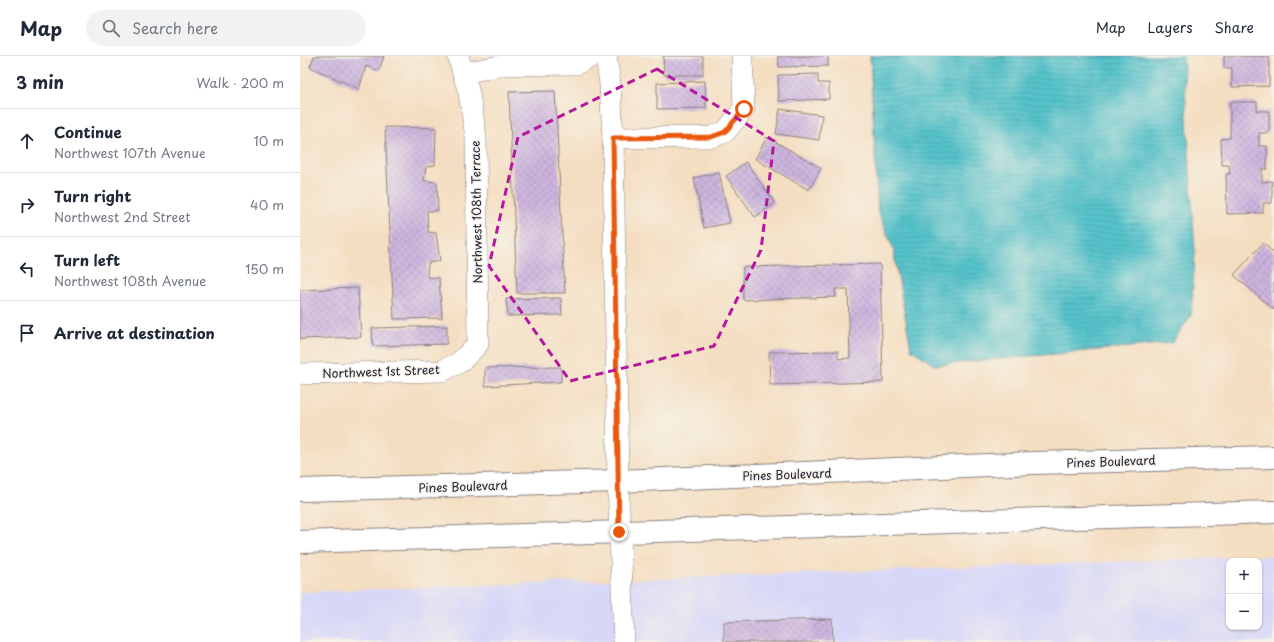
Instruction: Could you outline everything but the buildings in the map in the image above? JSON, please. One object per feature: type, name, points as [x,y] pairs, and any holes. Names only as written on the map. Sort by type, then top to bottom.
[{"type":"highway","name":"Pines Boulevard","points":[[300,490],[618,481],[1033,463],[1274,457]]},
{"type":"highway","points":[[300,542],[1274,512]]},
{"type":"street","points":[[461,64],[576,64],[592,56]]},
{"type":"street","points":[[606,56],[613,138],[619,532],[624,642]]},
{"type":"street","points":[[613,138],[711,137],[725,132],[744,109],[742,56]]},
{"type":"street","name":"Northwest 108th Terrace","points":[[460,362],[478,344],[476,137],[469,93],[461,64]]},
{"type":"street","name":"Northwest 1st Street","points":[[300,374],[442,371],[460,362]]},
{"type":"highlighted area","points":[[657,69],[774,141],[761,250],[714,346],[570,381],[489,266],[518,137]]},
{"type":"shaded area","points":[[1274,556],[1274,642],[300,642],[300,592]]},
{"type":"water","points":[[870,56],[1183,56],[1195,252],[1191,315],[1172,343],[935,365],[911,349],[893,248],[878,212]]},
{"type":"route","points":[[619,532],[613,138],[711,137],[725,132],[744,109]]}]
